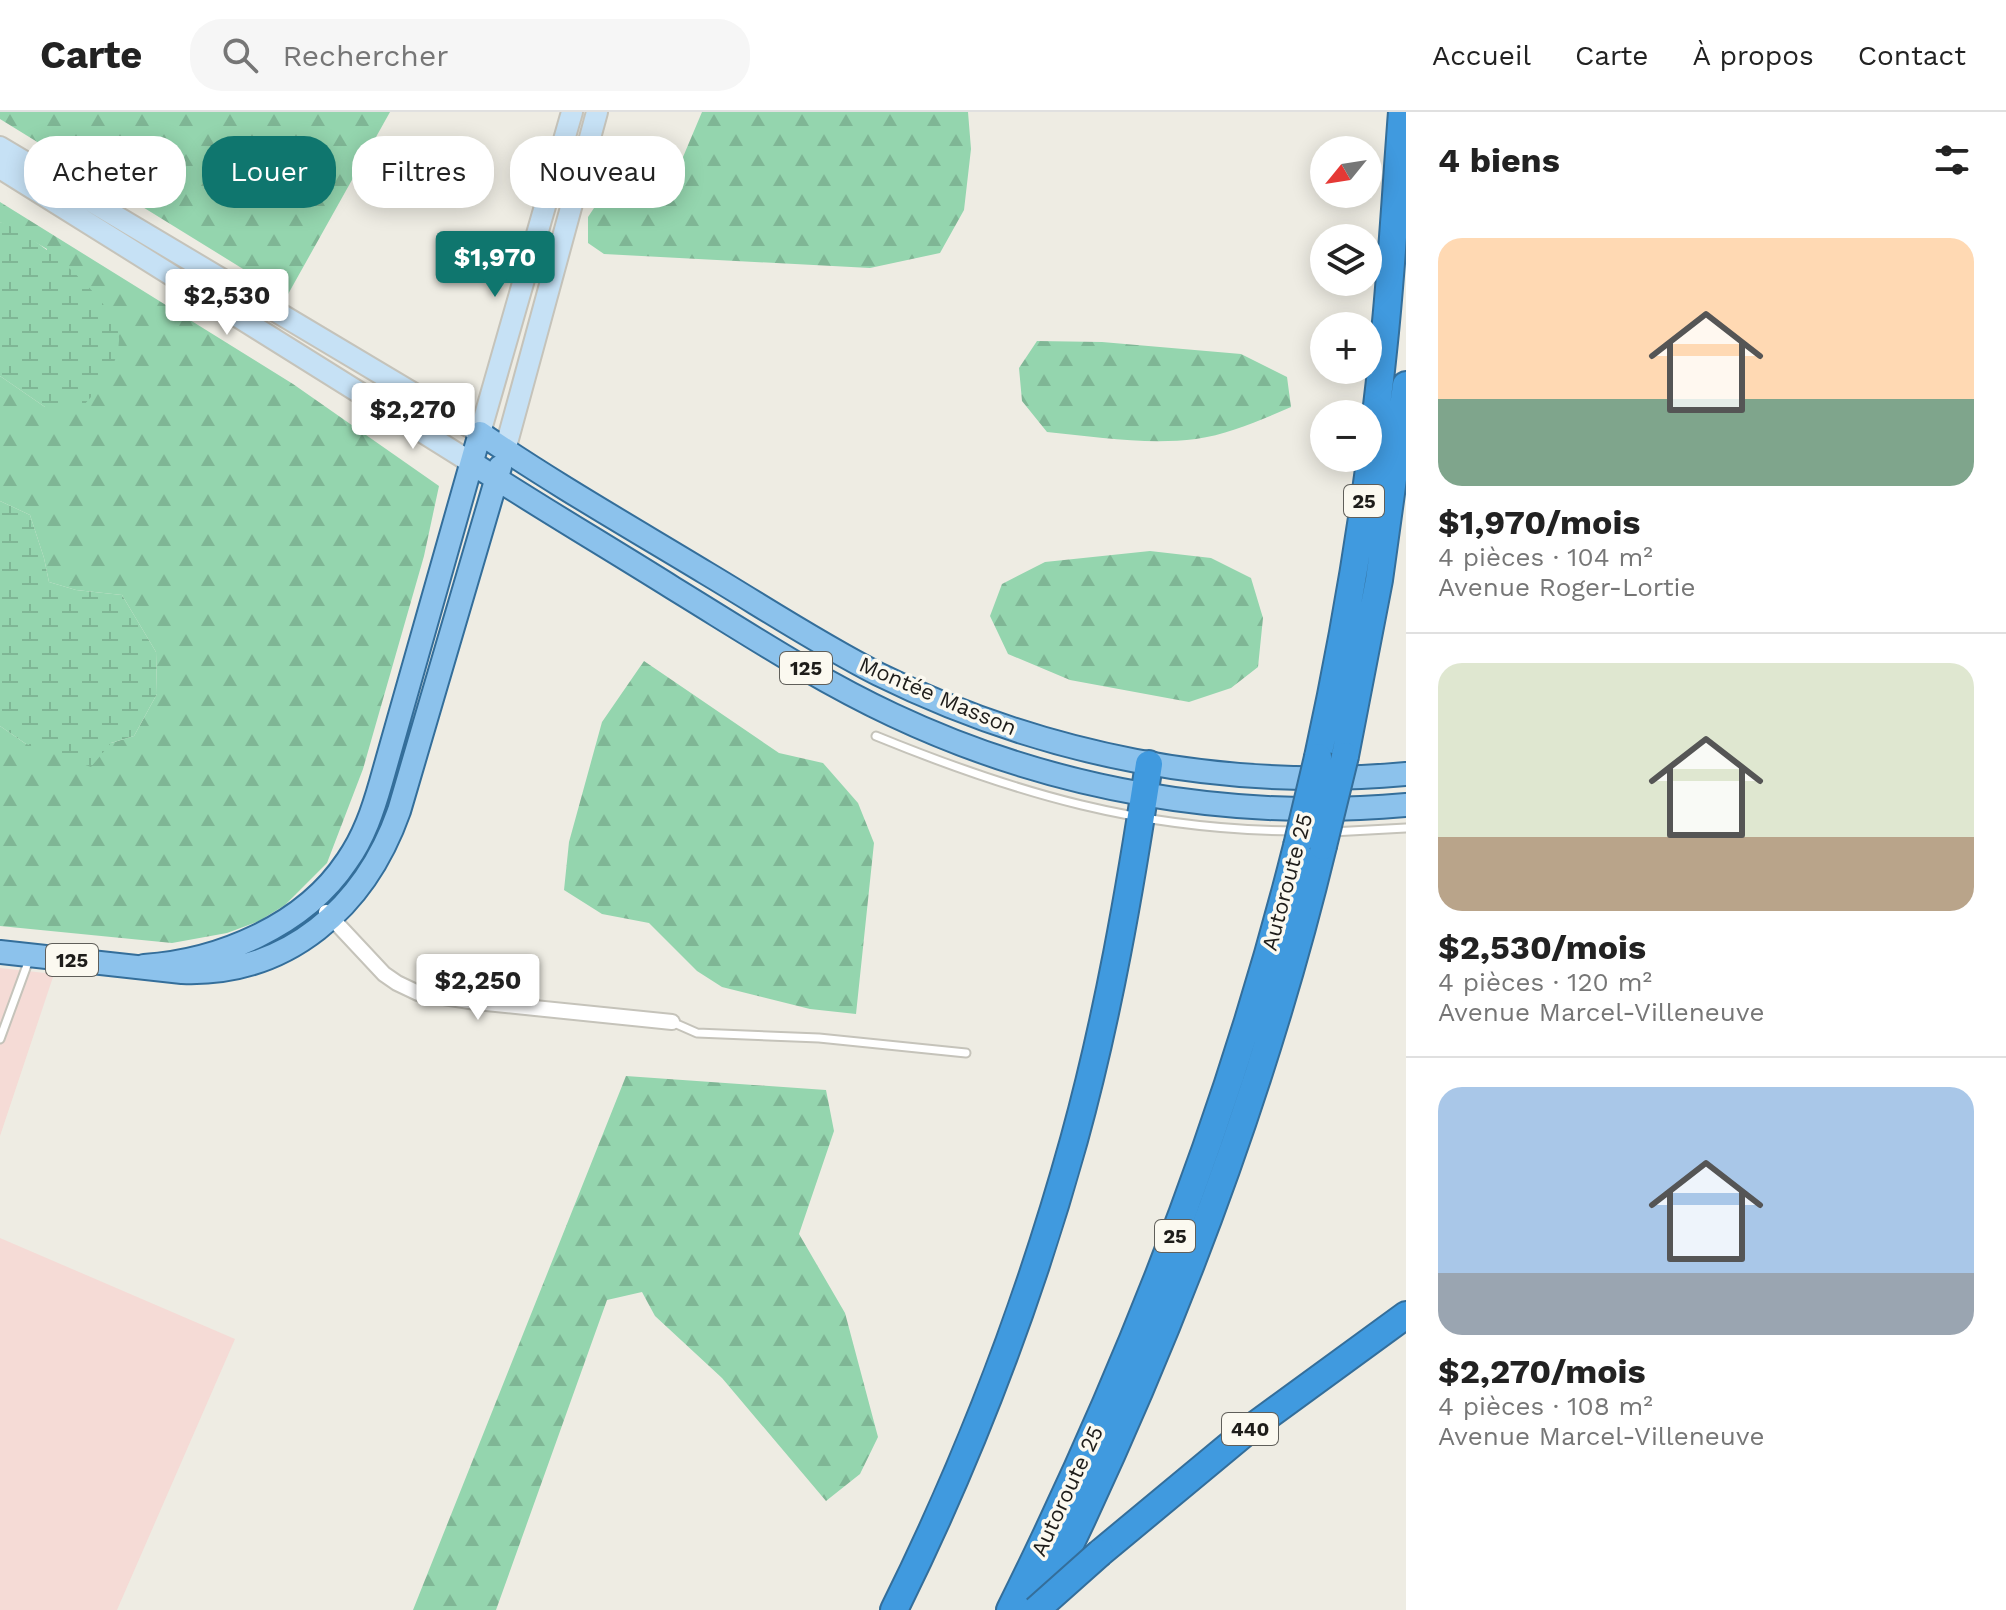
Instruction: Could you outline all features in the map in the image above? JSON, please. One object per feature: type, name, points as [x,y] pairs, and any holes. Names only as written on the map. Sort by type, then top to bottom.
[{"type":"highway","name":"Autoroute 25","points":[[1010,1610],[1096,1432],[1166,1260],[1312,839],[1345,756],[1388,428],[1384,340],[1402,112]]},
{"type":"highway","name":"Autoroute 25","points":[[1388,428],[1406,385]]},
{"type":"highway","name":"Autoroute 25","points":[[1037,1610],[1094,1498],[1137,1402],[1219,1194],[1274,1028],[1312,839],[1318,757],[1366,578]]},
{"type":"highway","points":[[894,1610],[932,1533],[979,1423],[1057,1202],[1097,1048],[1149,764]]},
{"type":"highway","name":"440","points":[[1037,1610],[1100,1553],[1247,1431],[1406,1315]]},
{"type":"main road","name":"Montée Masson","points":[[480,433],[877,673],[1005,727],[1073,747],[1149,764],[1263,777],[1356,778],[1406,774]]},
{"type":"main road","points":[[144,966],[182,961],[241,943],[278,925],[314,899],[346,864],[369,820],[480,433]]},
{"type":"main road","points":[[496,478],[505,450]]},
{"type":"main road","name":"Montée Masson","points":[[472,463],[773,649],[890,714],[959,743],[1142,807],[1348,809],[1406,805]]},
{"type":"main road","name":"125","points":[[0,952],[182,972],[228,969],[279,952],[304,939],[331,918],[367,878],[391,834],[496,478]]},
{"type":"street","points":[[0,147],[480,433],[572,112]]},
{"type":"street","points":[[505,450],[597,112]]},
{"type":"street","points":[[0,168],[472,463]]},
{"type":"street","points":[[314,899],[384,974],[418,993],[672,1022]]},
{"type":"lane","points":[[876,736],[976,775],[1054,800],[1142,807],[1200,827],[1312,839],[1406,828]]},
{"type":"lane","points":[[0,1039],[31,955]]},
{"type":"lane","points":[[672,1022],[697,1033],[819,1038],[966,1053]]},
{"type":"shaded area","points":[[0,968],[54,974],[0,1136]]},
{"type":"shaded area","points":[[0,1238],[235,1339],[117,1610],[0,1610]]},
{"type":"green space","points":[[0,112],[390,112],[377,136],[352,136],[352,180],[287,296],[144,208],[186,208],[186,136],[28,136],[0,119]]},
{"type":"green space","points":[[702,112],[968,112],[971,149],[964,210],[940,253],[870,268],[604,254],[588,243],[588,217],[594,208],[685,208],[685,152]]},
{"type":"green space","points":[[0,202],[293,384],[439,486],[424,556],[363,769],[327,863],[285,905],[259,921],[227,933],[172,943],[0,926],[0,726],[26,744],[111,743],[134,736],[157,694],[156,652],[122,595],[76,590],[49,582],[30,515],[0,501],[0,376],[45,407],[47,249],[0,222]]},
{"type":"green space","points":[[0,222],[33,240],[73,272],[92,290],[116,326],[119,341],[112,368],[84,405],[45,407],[0,376]]},
{"type":"green space","points":[[1037,341],[1102,342],[1241,354],[1287,377],[1291,407],[1233,430],[1178,441],[1141,441],[1047,432],[1022,401],[1019,368]]},
{"type":"green space","points":[[0,501],[30,515],[49,582],[76,590],[122,595],[156,652],[157,694],[134,736],[111,743],[91,767],[26,744],[0,726]]},
{"type":"green space","points":[[1150,551],[1211,558],[1251,578],[1263,618],[1258,667],[1231,688],[1189,702],[1070,680],[1008,654],[990,616],[1002,584],[1045,562]]},
{"type":"green space","points":[[644,661],[779,753],[823,763],[858,803],[874,843],[856,1014],[810,1009],[722,987],[697,971],[649,923],[602,914],[564,890],[569,842],[602,722]]},
{"type":"green space","points":[[626,1076],[826,1090],[834,1131],[799,1234],[845,1313],[878,1437],[860,1474],[826,1501],[722,1378],[655,1316],[642,1292],[607,1300],[496,1610],[413,1610]]}]
